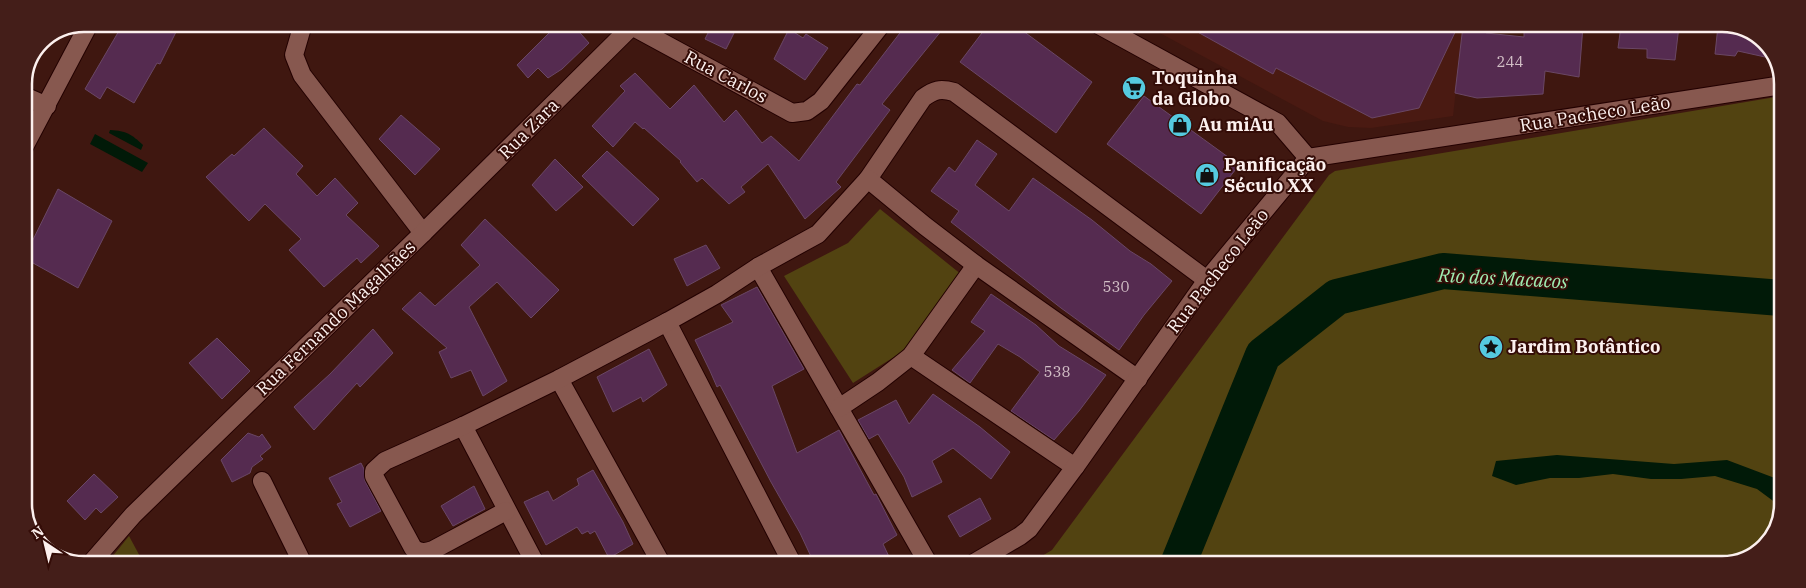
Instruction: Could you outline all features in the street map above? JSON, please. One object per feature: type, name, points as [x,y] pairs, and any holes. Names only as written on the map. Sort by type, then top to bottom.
[{"type":"street","points":[[32,133],[85,32]]},
{"type":"street","name":"Rua Fernando Magalhães","points":[[97,556],[133,516],[423,233],[302,75],[294,55],[301,32]]},
{"type":"street","name":"Rua Zara","points":[[423,233],[625,32]]},
{"type":"street","name":"Rua Carlos","points":[[645,32],[792,113],[807,111],[821,101],[875,32]]},
{"type":"street","points":[[1112,32],[1278,123],[1308,158]]},
{"type":"street","name":"Rua Pacheco Leão","points":[[986,556],[1029,529],[1207,280],[1308,158],[1773,86]]},
{"type":"street","points":[[506,511],[433,550],[425,553],[418,551],[413,548],[374,476],[374,471],[385,461],[463,426],[559,379],[667,322],[717,294],[758,267],[818,234],[868,179],[923,98],[934,90],[942,89],[954,92],[1207,280]]},
{"type":"street","points":[[32,99],[47,106]]},
{"type":"street","points":[[868,179],[976,265],[1138,379]]},
{"type":"street","points":[[839,408],[878,382],[911,356],[976,265]]},
{"type":"street","points":[[758,267],[924,556]]},
{"type":"street","points":[[667,322],[788,556]]},
{"type":"street","points":[[911,356],[1075,467]]},
{"type":"street","points":[[559,379],[657,556]]},
{"type":"street","points":[[463,426],[531,556]]},
{"type":"street","points":[[262,481],[299,556]]},
{"type":"shaded area","points":[[1158,32],[1462,32],[1453,116],[1371,128],[1348,127],[1323,121]]},
{"type":"shaded area","name":"Jardim Botântico","points":[[1773,98],[1774,503],[1772,517],[1765,532],[1753,545],[1738,553],[1721,556],[1042,556],[1052,550],[1329,175],[1335,171]]},
{"type":"shaded area","points":[[110,130],[125,132],[132,136],[143,145],[141,150],[109,133]]},
{"type":"shaded area","points":[[95,134],[148,163],[142,172],[90,144]]},
{"type":"shaded area","points":[[880,209],[962,275],[905,350],[853,383],[784,276],[848,243]]},
{"type":"shaded area","points":[[1557,455],[1674,464],[1727,460],[1774,478],[1774,502],[1757,489],[1715,476],[1651,479],[1613,474],[1579,478],[1550,478],[1516,485],[1492,476],[1496,461]]},
{"type":"shaded area","points":[[129,536],[140,556],[113,556]]},
{"type":"building","points":[[118,32],[176,32],[160,64],[157,63],[134,103],[107,87],[100,99],[85,89]]},
{"type":"building","points":[[550,32],[579,32],[589,43],[562,69],[548,78],[538,68],[528,78],[517,65]]},
{"type":"building","points":[[708,32],[734,32],[726,49],[705,39]]},
{"type":"building","points":[[788,32],[794,32],[803,38],[806,34],[828,48],[805,80],[774,59]]},
{"type":"building","points":[[901,32],[940,32],[882,104],[890,110],[836,182],[841,187],[805,219],[768,164],[741,187],[745,192],[729,204],[702,178],[697,182],[681,161],[635,122],[613,147],[592,126],[625,91],[620,86],[635,73],[670,109],[694,85],[724,122],[736,110],[762,143],[771,136],[799,161],[857,84],[860,85]]},
{"type":"building","points":[[983,32],[1024,32],[1092,82],[1056,133],[960,62]]},
{"type":"building","points":[[1198,32],[1455,32],[1419,108],[1372,118],[1276,68],[1273,74]]},
{"type":"building","points":[[1462,32],[1486,32],[1524,37],[1524,32],[1583,32],[1579,77],[1545,71],[1543,94],[1477,98],[1455,93]]},
{"type":"building","points":[[1620,32],[1678,32],[1675,60],[1647,58],[1647,49],[1618,48]]},
{"type":"building","points":[[1717,32],[1721,32],[1735,34],[1750,41],[1765,57],[1738,51],[1735,56],[1715,54]]},
{"type":"building","points":[[1144,96],[1239,165],[1201,214],[1107,144]]},
{"type":"building","points":[[401,115],[440,149],[415,175],[379,139]]},
{"type":"building","points":[[264,128],[303,166],[296,174],[317,196],[335,178],[358,203],[346,215],[379,246],[361,263],[357,258],[324,287],[289,250],[301,239],[265,204],[249,221],[206,177],[232,154],[234,156]]},
{"type":"building","points":[[977,140],[997,154],[975,185],[1009,211],[1033,178],[1172,281],[1119,350],[1061,308],[951,222],[959,211],[931,191],[949,167],[955,172]]},
{"type":"building","points":[[607,151],[659,199],[633,226],[582,176]]},
{"type":"building","points":[[555,159],[583,187],[556,211],[532,185]]},
{"type":"building","points":[[58,189],[112,221],[78,288],[32,263],[32,241]]},
{"type":"building","points":[[485,219],[559,290],[531,318],[497,282],[469,307],[507,381],[483,396],[471,370],[451,378],[439,352],[447,348],[402,309],[420,292],[435,306],[480,265],[461,245]]},
{"type":"building","points":[[706,245],[720,268],[687,286],[674,259]]},
{"type":"building","points":[[757,287],[804,369],[772,386],[797,453],[839,430],[897,535],[883,544],[889,556],[811,556],[720,385],[717,387],[695,340],[733,322],[721,305]]},
{"type":"building","points":[[991,294],[1036,325],[1059,346],[1106,375],[1054,440],[1011,411],[1040,372],[1020,357],[998,344],[970,383],[952,370],[985,331],[971,322]]},
{"type":"building","points":[[373,329],[393,353],[360,387],[357,383],[314,430],[294,407],[330,374]]},
{"type":"building","points":[[217,338],[250,371],[222,399],[189,363]]},
{"type":"building","points":[[649,349],[667,385],[643,402],[641,397],[613,412],[597,377]]},
{"type":"building","points":[[933,394],[980,427],[1010,452],[991,479],[953,448],[932,461],[942,482],[912,497],[904,477],[878,434],[869,439],[858,420],[896,400],[909,424]]},
{"type":"building","points":[[248,433],[259,437],[262,434],[271,447],[260,456],[263,459],[252,467],[250,473],[232,482],[221,460]]},
{"type":"building","points":[[361,463],[364,469],[365,481],[381,511],[350,527],[337,504],[342,502],[329,478]]},
{"type":"building","points":[[593,470],[623,522],[633,544],[612,556],[608,556],[595,531],[590,534],[588,531],[582,534],[577,527],[546,545],[524,502],[548,491],[553,501],[579,485],[577,479]]},
{"type":"building","points":[[94,474],[118,497],[101,513],[96,508],[85,520],[67,501]]},
{"type":"building","points":[[474,486],[485,509],[453,526],[441,506]]},
{"type":"building","points":[[980,498],[991,519],[960,537],[948,516]]},
{"type":"waterway","name":"Rio dos Macacos","points":[[1181,556],[1263,355],[1337,297],[1443,271],[1774,297]]},
{"type":"place","name":"Toquinha da Globo","points":[[1134,88]]},
{"type":"place","name":"Au miAu","points":[[1180,125]]},
{"type":"place","name":"Panificação Século XX","points":[[1207,175]]},
{"type":"place","name":"Jardim Botântico","points":[[1491,347]]}]
